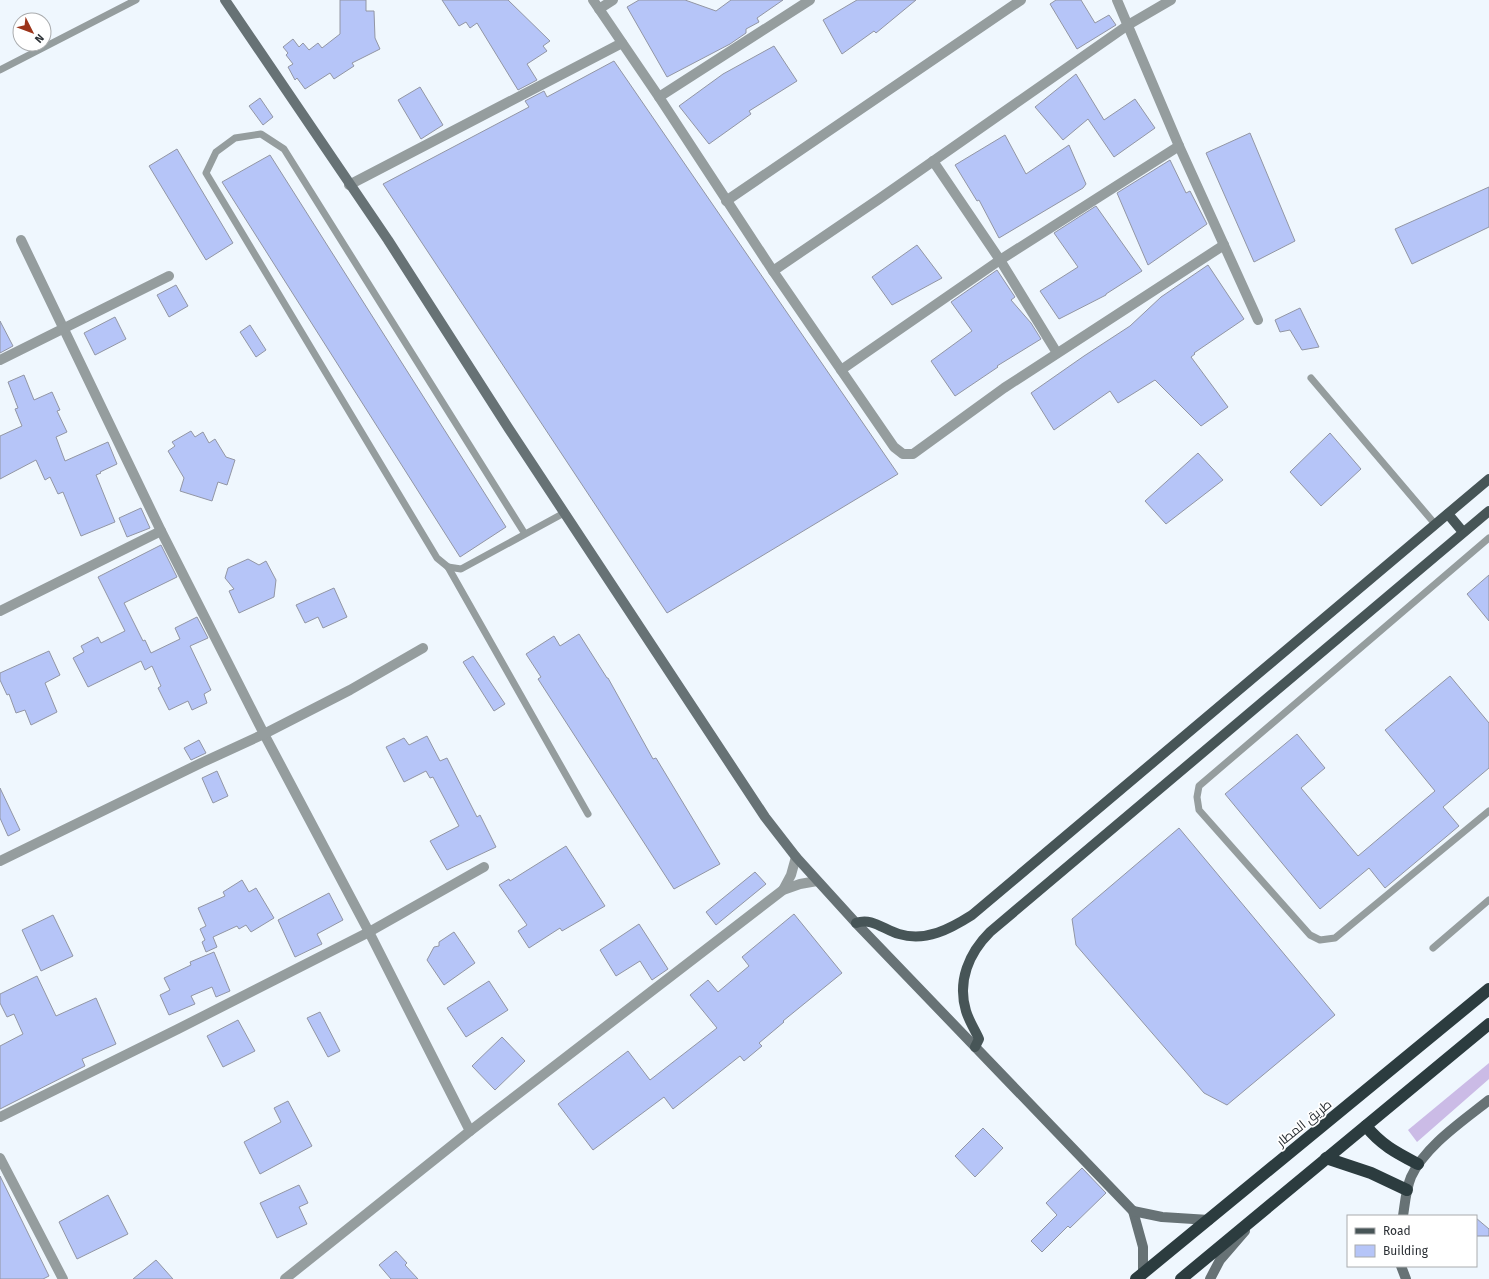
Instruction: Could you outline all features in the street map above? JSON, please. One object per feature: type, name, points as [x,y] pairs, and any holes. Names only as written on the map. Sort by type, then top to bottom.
[{"type":"highway","name":"طريق المطار","points":[[1140,1276],[1489,989]]},
{"type":"highway","points":[[1181,1279],[1489,1024]]},
{"type":"highway","points":[[1366,1126],[1381,1143],[1390,1150],[1418,1164]]},
{"type":"highway","points":[[1326,1158],[1370,1173],[1407,1190]]},
{"type":"main road","points":[[856,923],[868,921],[901,935],[916,937],[946,931],[972,915],[1489,479]]},
{"type":"main road","points":[[975,1047],[978,1044],[978,1039],[965,1010],[963,993],[964,976],[970,959],[978,944],[996,927],[1489,511]]},
{"type":"main road","points":[[1448,514],[1463,532]]},
{"type":"street","points":[[225,0],[349,185],[388,240],[564,513],[747,792],[796,857],[817,881],[1133,1211],[1143,1247],[1140,1276]]},
{"type":"street","points":[[593,0],[659,97],[773,271],[894,447],[903,454],[913,454],[1004,388],[1224,245]]},
{"type":"street","points":[[599,9],[613,0]]},
{"type":"street","points":[[659,97],[810,0]]},
{"type":"street","points":[[726,200],[1021,0]]},
{"type":"street","points":[[1117,0],[1180,146],[1258,320]]},
{"type":"street","points":[[773,271],[1128,25],[1171,0]]},
{"type":"street","points":[[349,185],[622,42]]},
{"type":"street","points":[[841,370],[1000,260],[1180,146]]},
{"type":"street","points":[[933,161],[1000,260],[1057,353]]},
{"type":"street","points":[[21,240],[62,329],[161,531],[264,734],[369,932],[470,1131]]},
{"type":"street","points":[[0,360],[169,276]]},
{"type":"street","points":[[0,611],[161,531]]},
{"type":"street","points":[[0,861],[264,734],[350,690],[422,648]]},
{"type":"street","points":[[783,890],[791,875],[796,857]]},
{"type":"street","points":[[0,1117],[171,1033],[369,932],[484,868]]},
{"type":"street","points":[[285,1279],[470,1131],[783,890],[800,884],[817,881]]},
{"type":"street","points":[[1402,1215],[1411,1177],[1418,1164],[1427,1153],[1489,1100]]},
{"type":"street","points":[[0,1158],[62,1279]]},
{"type":"street","points":[[1133,1211],[1162,1216],[1209,1220]]},
{"type":"street","points":[[1210,1279],[1220,1260],[1257,1216]]},
{"type":"street","points":[[1401,1267],[1406,1279]]},
{"type":"lane","points":[[0,70],[136,0]]},
{"type":"lane","points":[[525,534],[284,149],[261,134],[235,138],[216,152],[206,173],[437,558],[448,567],[588,814]]},
{"type":"lane","points":[[1311,378],[1435,524]]},
{"type":"lane","points":[[448,567],[461,569],[564,513]]},
{"type":"lane","points":[[1489,538],[1199,786],[1197,797],[1199,810],[1310,935],[1320,940],[1335,938],[1489,812]]},
{"type":"lane","points":[[1433,948],[1489,900]]},
{"type":"shaded area","points":[[1489,1063],[1489,1079],[1417,1142],[1408,1130]]},
{"type":"building","points":[[340,0],[366,0],[366,11],[374,11],[375,38],[380,49],[352,63],[354,66],[334,79],[330,73],[305,89],[297,78],[295,80],[288,67],[293,64],[286,55],[288,53],[283,47],[293,39],[299,47],[303,43],[309,50],[318,43],[322,48],[340,34]]},
{"type":"building","points":[[442,0],[508,0],[550,41],[543,46],[547,51],[527,64],[537,80],[518,90],[477,23],[470,28],[466,22],[459,26]]},
{"type":"building","points":[[639,0],[685,0],[716,11],[731,0],[783,0],[757,18],[759,22],[746,29],[746,33],[730,44],[667,77],[627,7]]},
{"type":"building","points":[[857,0],[916,0],[876,33],[874,31],[842,54],[823,20]]},
{"type":"building","points":[[1056,0],[1081,0],[1095,23],[1109,15],[1116,25],[1077,49],[1050,4]]},
{"type":"building","points":[[774,46],[797,81],[749,111],[751,114],[709,144],[679,106],[723,74]]},
{"type":"building","points":[[614,61],[898,474],[667,613],[383,184],[529,107],[525,101],[544,91],[547,97]]},
{"type":"building","points":[[1076,74],[1104,120],[1135,99],[1155,128],[1114,157],[1088,119],[1063,140],[1035,107]]},
{"type":"building","points":[[420,87],[443,125],[421,139],[398,100]]},
{"type":"building","points":[[260,98],[273,117],[263,125],[249,106]]},
{"type":"building","points":[[1250,133],[1295,241],[1254,262],[1206,153]]},
{"type":"building","points":[[1005,135],[1026,174],[1069,145],[1086,184],[1083,188],[999,238],[979,200],[977,201],[955,165]]},
{"type":"building","points":[[177,149],[233,243],[206,260],[149,166]]},
{"type":"building","points":[[270,155],[506,527],[460,557],[222,182]]},
{"type":"building","points":[[1170,160],[1186,193],[1190,191],[1207,224],[1148,265],[1117,193]]},
{"type":"building","points":[[1489,187],[1489,227],[1412,264],[1395,229]]},
{"type":"building","points":[[1096,206],[1142,271],[1106,295],[1059,319],[1040,291],[1078,267],[1054,233]]},
{"type":"building","points":[[917,245],[942,278],[892,305],[872,277]]},
{"type":"building","points":[[1208,265],[1244,319],[1194,353],[1195,354],[1191,357],[1228,407],[1201,426],[1155,380],[1118,403],[1110,391],[1054,430],[1031,393],[1130,326],[1161,297]]},
{"type":"building","points":[[997,270],[1015,297],[1011,300],[1031,323],[1041,339],[997,366],[998,367],[955,396],[931,361],[972,331],[951,302]]},
{"type":"building","points":[[176,285],[188,306],[169,317],[157,295]]},
{"type":"building","points":[[1300,308],[1319,347],[1302,350],[1290,330],[1280,332],[1275,320]]},
{"type":"building","points":[[115,317],[126,339],[95,355],[84,333]]},
{"type":"building","points":[[0,321],[13,346],[0,353]]},
{"type":"building","points":[[250,325],[266,350],[256,357],[240,332]]},
{"type":"building","points":[[24,375],[34,400],[52,392],[60,410],[57,411],[67,432],[56,437],[65,461],[108,442],[117,464],[96,475],[115,522],[81,536],[63,492],[58,494],[50,477],[45,480],[36,460],[0,479],[0,436],[22,426],[15,409],[18,408],[8,382]]},
{"type":"building","points":[[191,431],[195,437],[203,432],[209,443],[215,439],[226,457],[235,460],[227,485],[218,482],[212,501],[180,491],[184,478],[168,451],[175,446],[172,442]]},
{"type":"building","points":[[1330,433],[1361,469],[1321,506],[1290,472]]},
{"type":"building","points":[[1198,453],[1223,480],[1166,524],[1145,501]]},
{"type":"building","points":[[141,508],[150,528],[127,537],[119,518]]},
{"type":"building","points":[[161,545],[177,577],[124,603],[143,641],[145,640],[151,653],[180,639],[175,628],[197,617],[208,638],[190,646],[211,690],[204,694],[207,703],[192,710],[188,701],[169,710],[158,688],[161,686],[152,666],[145,670],[141,661],[88,687],[73,658],[84,652],[81,646],[98,637],[101,643],[125,631],[98,577]]},
{"type":"building","points":[[248,559],[259,565],[266,561],[276,580],[274,597],[239,613],[229,591],[234,589],[225,578],[228,568]]},
{"type":"building","points":[[1489,575],[1489,621],[1467,594]]},
{"type":"building","points":[[334,588],[347,617],[323,628],[318,617],[305,623],[296,605]]},
{"type":"building","points":[[579,634],[608,678],[653,759],[656,758],[720,864],[674,889],[538,679],[541,677],[526,654],[554,636],[560,646]]},
{"type":"building","points":[[49,651],[60,675],[45,683],[57,712],[31,725],[25,710],[16,713],[9,694],[7,695],[0,680],[0,673]]},
{"type":"building","points":[[473,656],[505,704],[494,711],[463,662]]},
{"type":"building","points":[[1450,676],[1489,723],[1489,768],[1443,807],[1459,826],[1385,888],[1369,868],[1320,909],[1225,794],[1297,734],[1325,768],[1301,788],[1358,856],[1435,791],[1385,730]]},
{"type":"building","points":[[427,736],[440,761],[447,758],[477,817],[480,815],[496,847],[447,870],[430,841],[459,826],[433,777],[430,778],[426,771],[404,782],[386,747],[404,738],[409,745]]},
{"type":"building","points":[[199,740],[206,753],[191,760],[184,748]]},
{"type":"building","points":[[217,771],[228,796],[213,803],[202,778]]},
{"type":"building","points":[[0,788],[20,830],[8,836],[0,818]]},
{"type":"building","points":[[1179,828],[1335,1015],[1227,1105],[1204,1093],[1076,945],[1072,919]]},
{"type":"building","points":[[566,846],[605,906],[562,931],[560,928],[529,948],[518,931],[527,925],[499,885],[509,879],[510,881]]},
{"type":"building","points":[[755,872],[766,884],[716,925],[706,912]]},
{"type":"building","points":[[242,880],[249,892],[256,888],[274,918],[251,932],[246,925],[239,929],[237,926],[213,937],[217,947],[206,952],[202,942],[205,940],[200,929],[206,926],[198,908],[225,896],[223,892]]},
{"type":"building","points":[[329,893],[343,920],[317,934],[322,944],[295,957],[278,920]]},
{"type":"building","points":[[794,914],[842,973],[783,1021],[784,1022],[759,1043],[762,1046],[744,1061],[740,1056],[673,1109],[664,1097],[593,1150],[558,1104],[628,1051],[650,1080],[717,1028],[690,995],[708,980],[718,992],[749,966],[742,957]]},
{"type":"building","points":[[53,915],[73,956],[41,971],[22,930]]},
{"type":"building","points":[[639,924],[668,969],[652,980],[640,961],[616,976],[600,950]]},
{"type":"building","points":[[454,932],[475,963],[444,985],[427,960],[434,947],[439,946],[439,942]]},
{"type":"building","points":[[214,952],[230,991],[216,997],[212,987],[191,996],[195,1004],[169,1015],[160,995],[170,990],[164,978],[191,965],[190,962]]},
{"type":"building","points":[[37,976],[56,1016],[96,998],[116,1044],[82,1059],[85,1066],[0,1109],[0,1046],[23,1034],[14,1014],[7,1017],[0,1003],[0,994]]},
{"type":"building","points":[[489,981],[508,1010],[466,1037],[447,1008]]},
{"type":"building","points":[[320,1012],[340,1051],[328,1057],[307,1018]]},
{"type":"building","points":[[238,1020],[255,1051],[223,1067],[207,1036]]},
{"type":"building","points":[[502,1037],[525,1061],[495,1090],[472,1066]]},
{"type":"building","points":[[288,1101],[312,1146],[260,1174],[244,1142],[281,1122],[274,1108]]},
{"type":"building","points":[[983,1128],[1003,1148],[975,1177],[955,1156]]},
{"type":"building","points":[[1082,1168],[1106,1193],[1070,1228],[1068,1226],[1042,1252],[1031,1241],[1057,1215],[1046,1203]]},
{"type":"building","points":[[0,1176],[49,1276],[43,1279],[0,1279]]},
{"type":"building","points":[[299,1185],[308,1203],[299,1207],[307,1224],[277,1238],[260,1203]]},
{"type":"building","points":[[108,1195],[128,1234],[77,1259],[59,1222]]},
{"type":"building","points":[[1477,1219],[1489,1229],[1489,1236],[1477,1236]]},
{"type":"building","points":[[396,1251],[407,1263],[405,1265],[418,1279],[391,1279],[379,1265]]},
{"type":"building","points":[[156,1260],[173,1279],[133,1279]]}]
